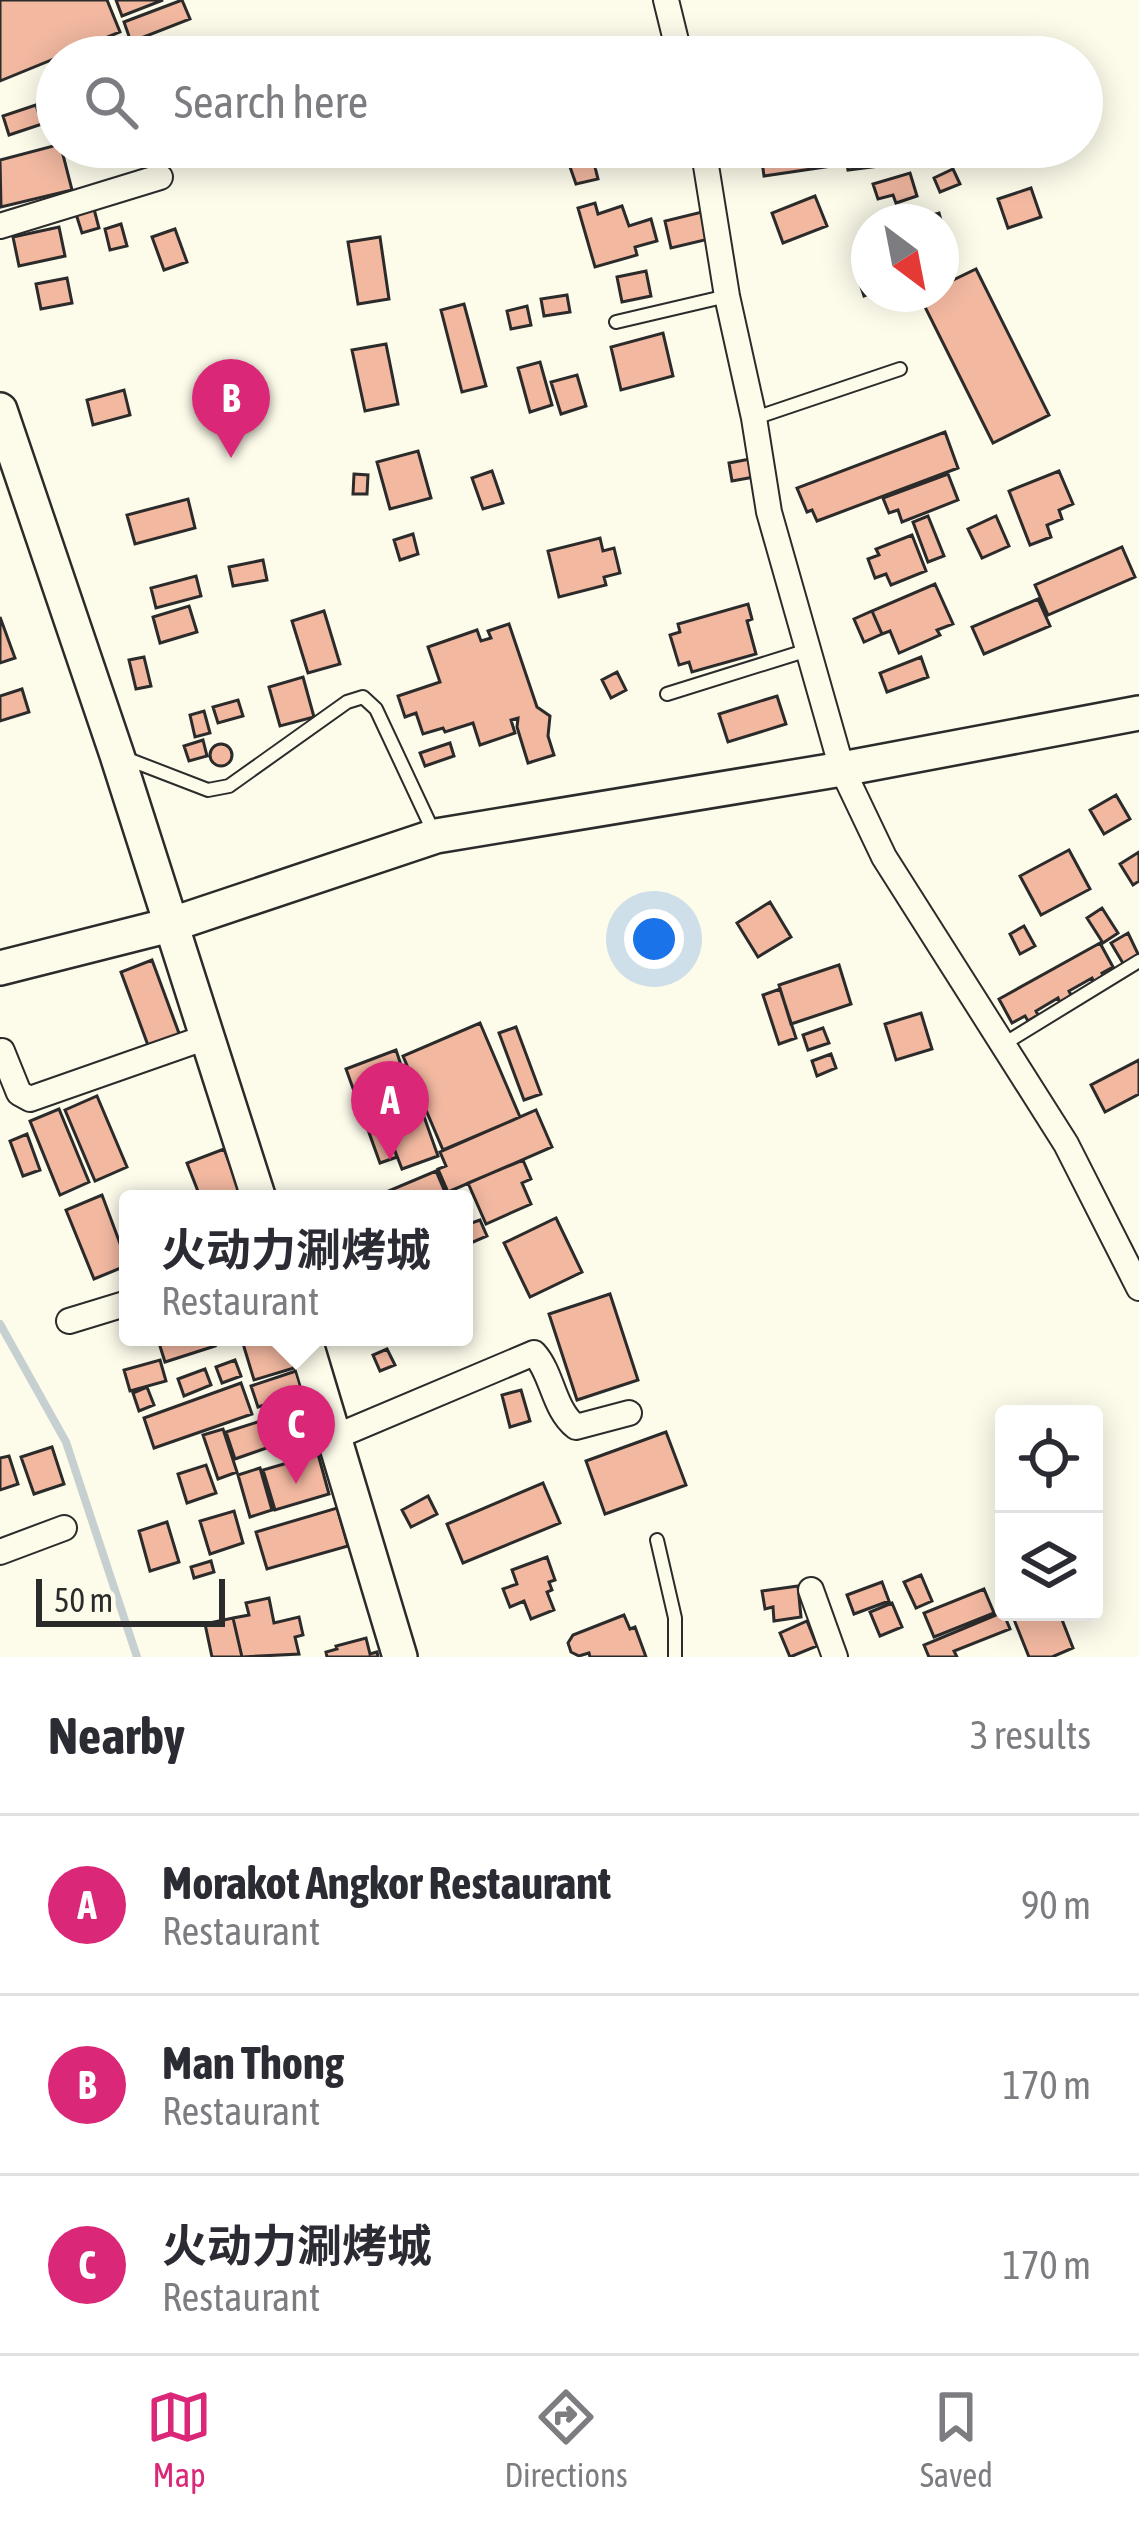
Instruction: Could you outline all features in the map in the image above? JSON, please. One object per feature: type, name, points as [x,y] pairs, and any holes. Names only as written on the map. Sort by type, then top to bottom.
[{"type":"street","points":[[665,0],[674,36]]},
{"type":"street","points":[[706,168],[769,512],[842,769],[884,857],[1066,1144],[1136,1275]]},
{"type":"street","points":[[0,226],[160,177]]},
{"type":"street","points":[[0,410],[117,755],[256,1190]]},
{"type":"street","points":[[0,968],[170,925],[436,836],[842,769],[1139,713]]},
{"type":"street","points":[[2,1051],[20,1093],[30,1100],[204,1038]]},
{"type":"street","points":[[69,1321],[119,1306]]},
{"type":"street","points":[[307,1346],[400,1657]]},
{"type":"street","points":[[335,1437],[534,1353],[542,1361],[565,1418],[576,1427],[629,1413]]},
{"type":"street","points":[[0,1552],[64,1528]]},
{"type":"street","points":[[811,1590],[835,1657]]},
{"type":"lane","points":[[616,322],[727,296]]},
{"type":"lane","points":[[754,418],[900,369]]},
{"type":"lane","points":[[668,694],[810,650]]},
{"type":"lane","points":[[117,755],[208,790],[229,786],[347,702],[363,697],[376,709],[436,836]]},
{"type":"lane","points":[[1001,1046],[1139,961]]},
{"type":"lane","points":[[657,1540],[675,1618],[675,1657]]},
{"type":"building","points":[[0,0],[107,0],[120,32],[36,36],[36,66],[0,81]]},
{"type":"building","points":[[116,0],[163,0],[122,16]]},
{"type":"building","points":[[182,0],[190,19],[146,36],[129,36],[124,22]]},
{"type":"building","points":[[36,105],[36,126],[9,135],[3,116]]},
{"type":"building","points":[[36,151],[36,168],[66,168],[72,190],[1,207],[0,160]]},
{"type":"building","points":[[570,168],[595,168],[598,179],[576,184]]},
{"type":"building","points":[[763,168],[818,168],[764,176]]},
{"type":"building","points":[[953,169],[960,184],[940,192],[934,178]]},
{"type":"building","points":[[910,173],[917,196],[896,203],[893,195],[878,199],[873,184]]},
{"type":"building","points":[[1031,188],[1041,217],[1008,228],[998,199]]},
{"type":"building","points":[[815,196],[827,226],[783,243],[772,213]]},
{"type":"building","points":[[595,203],[598,214],[622,206],[629,226],[651,219],[657,241],[635,247],[637,255],[595,267],[578,208]]},
{"type":"building","points":[[94,209],[99,228],[82,233],[76,214]]},
{"type":"building","points":[[702,212],[709,239],[671,248],[665,221]]},
{"type":"building","points":[[121,224],[127,246],[110,250],[105,229]]},
{"type":"building","points":[[59,227],[65,256],[19,266],[13,237]]},
{"type":"building","points":[[175,229],[187,262],[164,270],[152,237]]},
{"type":"building","points":[[380,237],[389,299],[358,304],[348,242]]},
{"type":"building","points":[[976,269],[1049,415],[993,443],[928,312],[959,312],[959,277]]},
{"type":"building","points":[[646,271],[651,296],[622,302],[617,277]]},
{"type":"building","points":[[67,278],[72,303],[41,309],[36,284]]},
{"type":"building","points":[[567,295],[570,312],[544,316],[541,299]]},
{"type":"building","points":[[464,304],[486,386],[462,392],[441,310]]},
{"type":"building","points":[[527,306],[531,325],[511,329],[507,311]]},
{"type":"building","points":[[663,333],[673,376],[621,390],[611,347]]},
{"type":"building","points":[[386,344],[398,404],[365,411],[352,350]]},
{"type":"building","points":[[540,362],[552,405],[530,412],[518,368]]},
{"type":"building","points":[[577,375],[586,406],[561,414],[551,382]]},
{"type":"building","points":[[124,390],[130,415],[93,425],[87,400]]},
{"type":"building","points":[[945,432],[958,468],[817,521],[812,510],[807,512],[797,488]]},
{"type":"building","points":[[418,451],[431,498],[390,509],[377,462]]},
{"type":"building","points":[[750,459],[754,477],[732,481],[729,463]]},
{"type":"building","points":[[492,471],[503,503],[483,509],[472,478]]},
{"type":"building","points":[[1059,471],[1073,504],[1059,510],[1062,519],[1047,525],[1051,537],[1030,545],[1009,491]]},
{"type":"building","points":[[354,474],[368,475],[367,494],[353,494]]},
{"type":"building","points":[[948,474],[958,500],[902,522],[898,510],[889,513],[883,498]]},
{"type":"building","points":[[188,499],[195,528],[135,544],[127,515]]},
{"type":"building","points":[[928,516],[944,556],[928,562],[913,522]]},
{"type":"building","points":[[996,516],[1009,546],[982,558],[968,529]]},
{"type":"building","points":[[413,534],[418,554],[400,560],[394,540]]},
{"type":"building","points":[[912,535],[926,571],[891,585],[886,574],[875,578],[868,559],[879,555],[876,549]]},
{"type":"building","points":[[600,538],[603,551],[614,548],[620,573],[604,577],[606,585],[559,597],[548,551]]},
{"type":"building","points":[[1122,547],[1135,577],[1048,615],[1035,585]]},
{"type":"building","points":[[263,560],[267,580],[233,586],[229,567]]},
{"type":"building","points":[[196,576],[201,596],[156,608],[151,588]]},
{"type":"building","points":[[935,584],[953,624],[899,653],[890,631],[882,634],[872,611]]},
{"type":"building","points":[[1038,599],[1050,626],[984,654],[972,627]]},
{"type":"building","points":[[748,604],[752,619],[747,621],[756,654],[692,672],[689,662],[679,665],[670,635],[680,632],[678,624]]},
{"type":"building","points":[[189,606],[197,632],[160,643],[153,617]]},
{"type":"building","points":[[324,611],[340,664],[308,673],[292,621]]},
{"type":"building","points":[[872,611],[882,634],[864,642],[854,619]]},
{"type":"building","points":[[0,617],[15,658],[0,663]]},
{"type":"building","points":[[509,624],[537,707],[550,716],[548,736],[554,755],[528,763],[518,718],[511,720],[515,733],[480,745],[473,723],[423,734],[416,713],[405,717],[398,696],[440,682],[428,647],[477,630],[481,641],[491,638],[488,631]]},
{"type":"building","points":[[144,657],[151,686],[136,689],[129,660]]},
{"type":"building","points":[[921,657],[928,677],[887,692],[880,673]]},
{"type":"building","points":[[617,672],[626,690],[611,698],[602,680]]},
{"type":"building","points":[[303,677],[314,717],[280,726],[269,687]]},
{"type":"building","points":[[22,689],[29,712],[0,721],[0,696]]},
{"type":"building","points":[[777,696],[786,724],[728,742],[719,714]]},
{"type":"building","points":[[238,700],[243,716],[218,723],[213,707]]},
{"type":"building","points":[[204,711],[210,733],[195,737],[190,715]]},
{"type":"building","points":[[203,740],[207,756],[189,761],[184,746]]},
{"type":"building","points":[[450,743],[454,756],[425,766],[420,753]]},
{"type":"building","points":[[221,744],[232,755],[221,766],[210,755]]},
{"type":"building","points":[[1116,795],[1130,819],[1104,834],[1090,810]]},
{"type":"building","points":[[1069,850],[1090,889],[1041,915],[1020,876]]},
{"type":"building","points":[[1139,852],[1139,881],[1133,885],[1120,864]]},
{"type":"building","points":[[770,902],[791,937],[758,957],[737,923]]},
{"type":"building","points":[[1102,908],[1118,933],[1103,943],[1087,918]]},
{"type":"building","points":[[1024,926],[1035,946],[1020,954],[1010,934]]},
{"type":"building","points":[[1128,933],[1139,956],[1124,965],[1111,943]]},
{"type":"building","points":[[1100,943],[1113,967],[1102,973],[1105,979],[1095,984],[1092,978],[1069,991],[1072,997],[1060,1003],[1058,998],[1028,1021],[1025,1016],[1012,1023],[999,999]]},
{"type":"building","points":[[152,960],[180,1036],[149,1048],[121,972]]},
{"type":"building","points":[[839,965],[851,1004],[791,1024],[779,985]]},
{"type":"building","points":[[780,989],[796,1038],[779,1044],[763,995]]},
{"type":"building","points":[[921,1013],[932,1049],[896,1060],[885,1024]]},
{"type":"building","points":[[480,1023],[520,1117],[443,1150],[403,1056]]},
{"type":"building","points":[[516,1027],[541,1094],[524,1100],[499,1033]]},
{"type":"building","points":[[823,1028],[829,1043],[808,1050],[803,1035]]},
{"type":"building","points":[[396,1050],[402,1068],[367,1075],[397,1157],[380,1163],[346,1069]]},
{"type":"building","points":[[831,1054],[836,1068],[817,1076],[812,1061]]},
{"type":"building","points":[[1139,1060],[1139,1094],[1105,1112],[1091,1085]]},
{"type":"building","points":[[97,1096],[127,1167],[95,1181],[65,1110]]},
{"type":"building","points":[[59,1109],[89,1182],[60,1195],[30,1121]]},
{"type":"building","points":[[536,1110],[552,1147],[453,1190],[447,1190],[438,1169],[446,1166],[440,1152]]},
{"type":"building","points":[[422,1111],[438,1156],[402,1169],[385,1125]]},
{"type":"building","points":[[27,1134],[40,1170],[23,1176],[10,1141]]},
{"type":"building","points":[[224,1149],[240,1190],[198,1190],[187,1163]]},
{"type":"building","points":[[523,1160],[531,1179],[522,1183],[531,1204],[486,1224],[468,1183]]},
{"type":"building","points":[[436,1171],[444,1190],[391,1190]]},
{"type":"building","points":[[102,1195],[119,1241],[119,1269],[94,1279],[66,1210]]},
{"type":"building","points":[[556,1218],[582,1272],[530,1297],[504,1243]]},
{"type":"building","points":[[480,1220],[487,1236],[473,1242],[473,1223]]},
{"type":"building","points":[[610,1294],[638,1380],[577,1400],[549,1314]]},
{"type":"building","points":[[160,1346],[215,1346],[165,1362]]},
{"type":"building","points":[[244,1346],[288,1346],[294,1368],[254,1380]]},
{"type":"building","points":[[387,1349],[395,1365],[380,1371],[373,1355]]},
{"type":"building","points":[[160,1360],[166,1381],[130,1391],[124,1370]]},
{"type":"building","points":[[235,1360],[241,1376],[222,1383],[216,1367]]},
{"type":"building","points":[[205,1369],[211,1385],[184,1396],[178,1379]]},
{"type":"building","points":[[296,1371],[303,1392],[258,1407],[251,1386]]},
{"type":"building","points":[[241,1383],[252,1414],[154,1448],[144,1418]]},
{"type":"building","points":[[147,1387],[154,1405],[139,1411],[133,1393]]},
{"type":"building","points":[[521,1390],[530,1421],[510,1427],[502,1395]]},
{"type":"building","points":[[264,1420],[272,1446],[235,1459],[226,1432]]},
{"type":"building","points":[[311,1420],[320,1446],[287,1457],[279,1431]]},
{"type":"building","points":[[223,1429],[237,1472],[218,1479],[203,1435]]},
{"type":"building","points":[[666,1432],[686,1485],[605,1514],[586,1461]]},
{"type":"building","points":[[52,1447],[64,1484],[34,1494],[21,1457]]},
{"type":"building","points":[[318,1454],[329,1494],[275,1510],[263,1470]]},
{"type":"building","points":[[9,1456],[18,1484],[0,1490],[0,1458]]},
{"type":"building","points":[[206,1465],[216,1493],[187,1503],[178,1474]]},
{"type":"building","points":[[260,1468],[272,1510],[250,1517],[238,1475]]},
{"type":"building","points":[[543,1483],[560,1523],[463,1563],[447,1524]]},
{"type":"building","points":[[428,1496],[437,1514],[411,1527],[402,1510]]},
{"type":"building","points":[[337,1508],[348,1546],[267,1569],[256,1532]]},
{"type":"building","points":[[234,1511],[243,1543],[210,1554],[200,1521]]},
{"type":"building","points":[[167,1522],[179,1562],[150,1571],[139,1531]]},
{"type":"building","points":[[547,1557],[555,1580],[549,1582],[552,1590],[547,1592],[554,1610],[531,1619],[524,1601],[510,1607],[503,1589],[517,1584],[512,1570]]},
{"type":"building","points":[[211,1561],[214,1572],[194,1578],[191,1567]]},
{"type":"building","points":[[921,1575],[932,1601],[916,1608],[904,1582]]},
{"type":"building","points":[[882,1582],[889,1601],[854,1614],[847,1595]]},
{"type":"building","points":[[798,1586],[801,1617],[774,1621],[773,1607],[765,1609],[762,1591]]},
{"type":"building","points":[[984,1589],[994,1613],[934,1637],[924,1613]]},
{"type":"building","points":[[269,1598],[274,1623],[299,1617],[303,1635],[295,1637],[299,1654],[242,1657],[233,1618],[249,1615],[246,1603]]},
{"type":"building","points":[[892,1603],[902,1627],[880,1636],[870,1612]]},
{"type":"building","points":[[624,1615],[630,1629],[635,1627],[646,1657],[590,1657],[589,1653],[571,1652],[568,1643],[573,1635]]},
{"type":"building","points":[[995,1615],[995,1621],[1007,1621],[1010,1629],[954,1651],[957,1657],[929,1657],[924,1645]]},
{"type":"building","points":[[233,1618],[242,1657],[212,1657],[205,1624]]},
{"type":"building","points":[[807,1621],[817,1646],[790,1657],[780,1633]]},
{"type":"building","points":[[1015,1621],[1062,1621],[1073,1648],[1052,1657],[1029,1657]]},
{"type":"building","points":[[366,1638],[370,1654],[377,1652],[378,1657],[327,1657],[326,1652],[336,1646]]},
{"type":"waterway","points":[[0,1324],[66,1442],[137,1657]]},
{"type":"place","name":"Man Thong","points":[[231,458]]},
{"type":"place","name":"Morakot Angkor Restaurant","points":[[390,1160]]},
{"type":"place","name":"火动力涮烤城","points":[[296,1484]]}]
